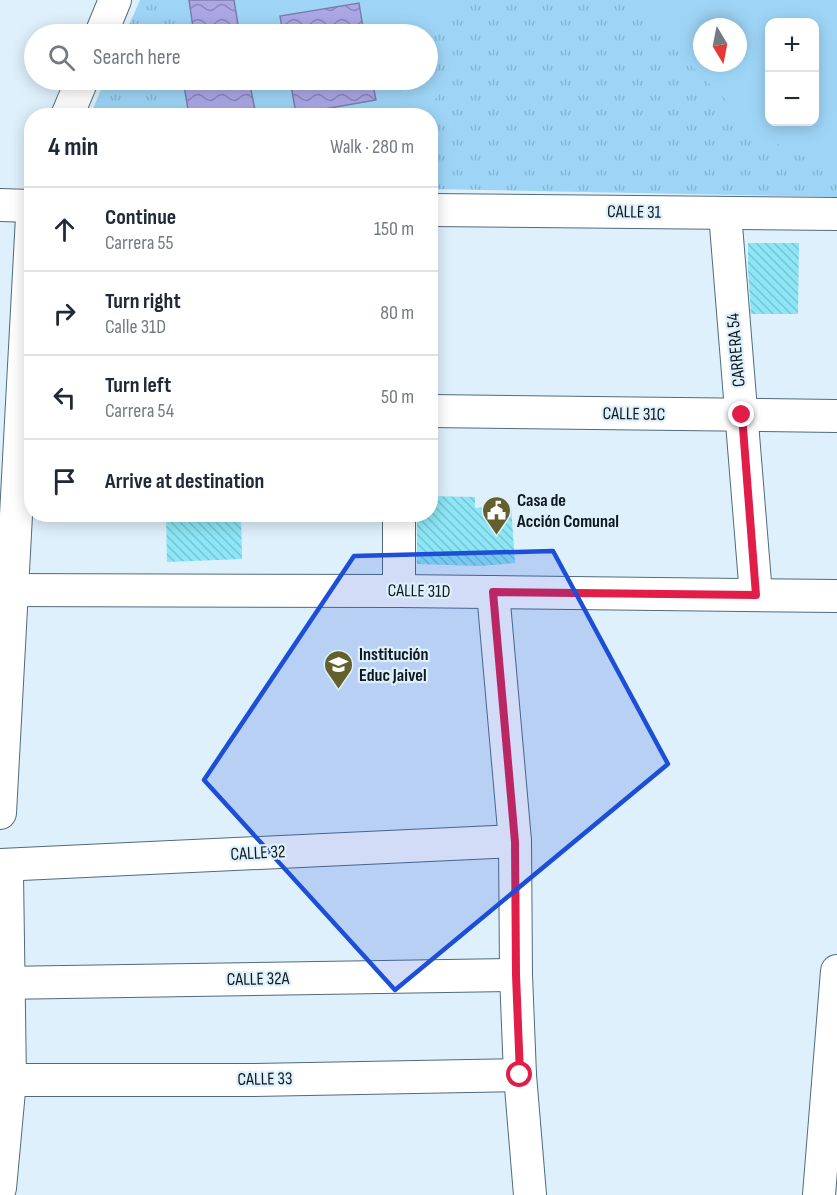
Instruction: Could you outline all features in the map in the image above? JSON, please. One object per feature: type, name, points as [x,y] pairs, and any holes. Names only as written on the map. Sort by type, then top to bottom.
[{"type":"street","points":[[104,24],[115,0]]},
{"type":"street","points":[[70,108],[78,90]]},
{"type":"street","points":[[0,206],[24,206]]},
{"type":"street","name":"CALLE 31","points":[[438,210],[837,214]]},
{"type":"street","name":"CARRERA 54","points":[[725,213],[756,595]]},
{"type":"street","points":[[0,813],[6,590],[24,325]]},
{"type":"street","name":"CALLE 31C","points":[[438,411],[837,417]]},
{"type":"street","points":[[399,522],[399,591]]},
{"type":"street","name":"CALLE 31D","points":[[6,590],[399,591],[837,596]]},
{"type":"street","points":[[493,592],[515,842],[516,975],[520,1075],[530,1195]]},
{"type":"street","name":"CALLE 32","points":[[0,867],[515,842]]},
{"type":"street","points":[[0,867],[7,874],[4,983],[10,1080],[0,1188]]},
{"type":"street","points":[[819,1195],[832,1100],[837,971]]},
{"type":"street","name":"CALLE 32A","points":[[4,983],[516,975]]},
{"type":"street","name":"CALLE 33","points":[[10,1080],[251,1080],[520,1075]]},
{"type":"highlighted area","points":[[553,551],[668,764],[395,990],[204,780],[354,556]]},
{"type":"green space","points":[[140,0],[837,0],[837,197],[438,189],[438,108],[93,108],[101,90],[438,90],[438,24],[129,24]]},
{"type":"green space","points":[[181,0],[455,0],[457,9],[439,12],[440,22],[426,24],[185,24]]},
{"type":"green space","points":[[626,0],[837,0],[837,164],[801,156],[762,136],[698,72],[747,72],[747,18],[693,18],[693,67]]},
{"type":"green space","points":[[178,90],[437,90],[438,98],[406,104],[406,108],[181,108]]},
{"type":"water","points":[[189,0],[234,0],[238,24],[193,24]]},
{"type":"water","points":[[359,3],[362,24],[281,24],[280,16]]},
{"type":"water","points":[[185,90],[251,90],[255,108],[188,108]]},
{"type":"water","points":[[292,90],[374,90],[376,100],[330,108],[295,108]]},
{"type":"building","points":[[748,243],[799,243],[798,314],[751,314]]},
{"type":"building","points":[[438,496],[475,497],[475,508],[511,505],[515,563],[480,566],[417,564],[417,522],[438,522]]},
{"type":"building","points":[[166,522],[241,522],[242,559],[167,562]]},
{"type":"place","name":"Casa de Acción Comunal","points":[[496,536]]},
{"type":"place","name":"Institución Educ Jaivel","points":[[338,690]]},
{"type":"route","points":[[520,1075],[516,975],[515,842],[493,592],[756,595],[742,415]]}]
